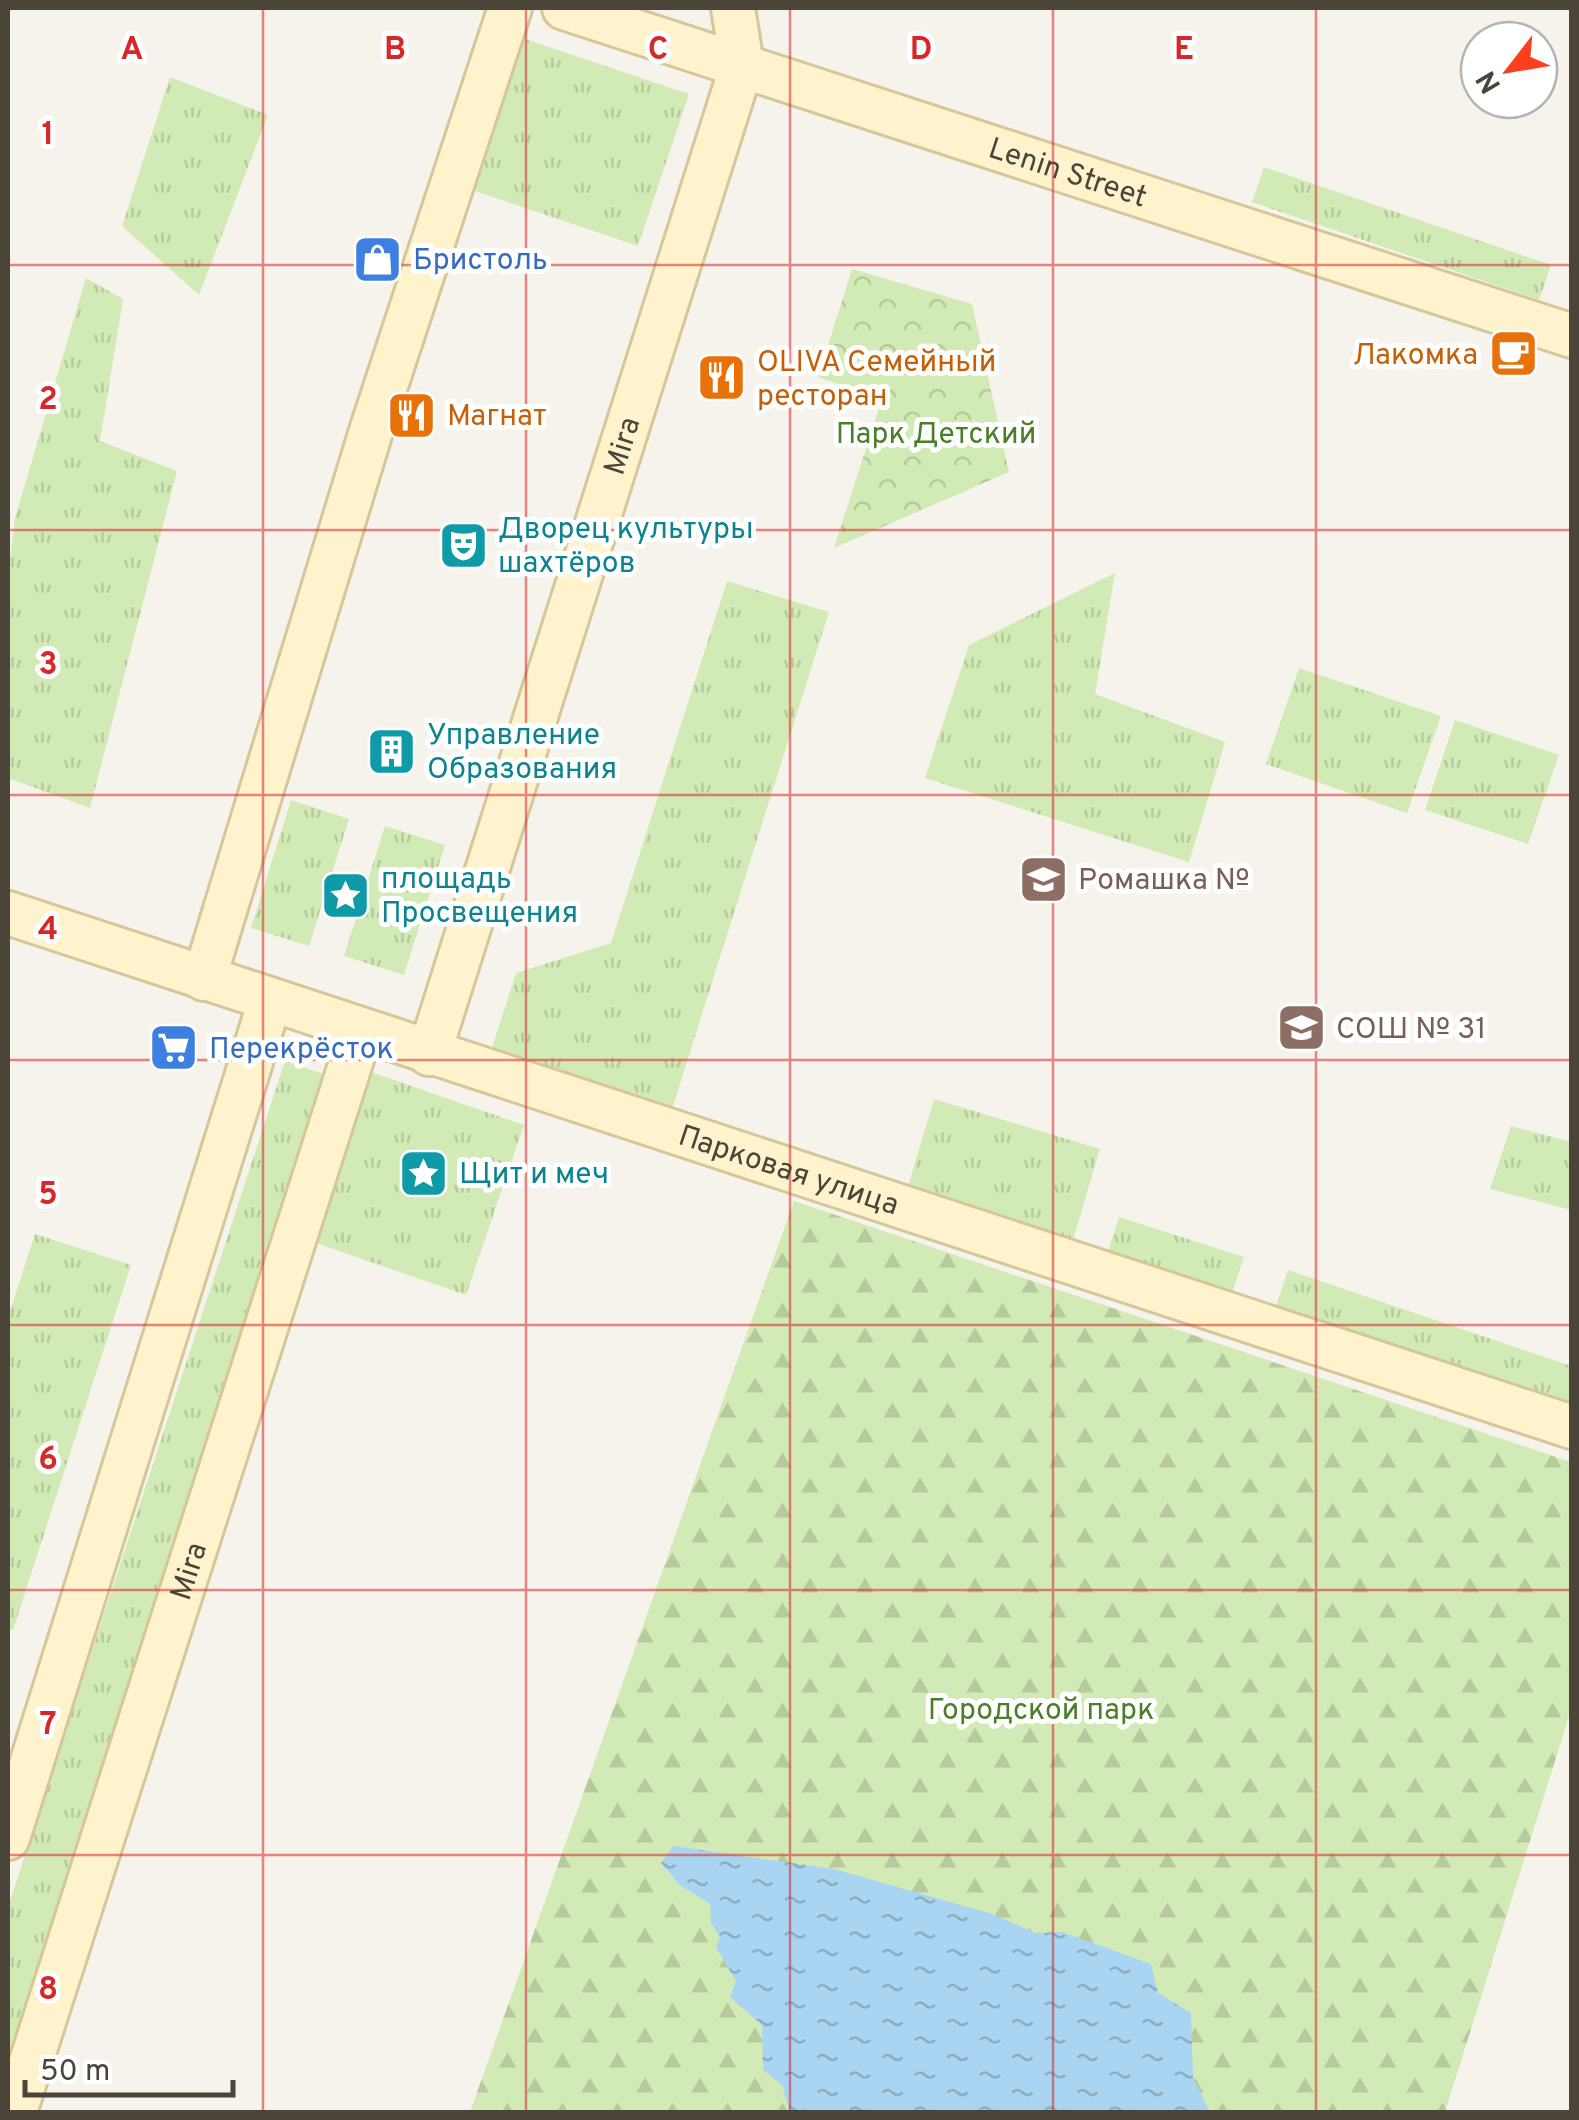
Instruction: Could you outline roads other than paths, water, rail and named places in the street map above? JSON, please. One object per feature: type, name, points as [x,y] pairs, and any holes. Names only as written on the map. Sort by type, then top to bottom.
[{"type":"main road","points":[[204,979],[372,428],[510,8]]},
{"type":"main road","name":"Lenin Street","points":[[564,8],[1572,336]]},
{"type":"main road","name":"Mira","points":[[429,1054],[742,65],[734,8]]},
{"type":"main road","name":"Парковая улица","points":[[8,914],[1572,1427]]},
{"type":"main road","points":[[8,1838],[270,1001]]},
{"type":"main road","name":"Mira","points":[[15,2112],[362,1032]]},
{"type":"water","points":[[673,1846],[834,1869],[992,1914],[1035,1933],[1062,1932],[1151,1964],[1158,1993],[1191,2013],[1193,2078],[1210,2112],[790,2112],[782,2085],[763,2070],[762,2025],[730,1997],[736,1981],[716,1947],[720,1937],[711,1923],[710,1904],[680,1885],[661,1863]]},
{"type":"place","name":"Бристоль","points":[[378,259]]},
{"type":"place","name":"Лакомка","points":[[1513,354]]},
{"type":"place","name":"OLIVA Семейный ресторан","points":[[722,378]]},
{"type":"place","name":"Магнат","points":[[412,415]]},
{"type":"place","name":"Дворец культуры шахтёров","points":[[463,545]]},
{"type":"place","name":"Управление Образования","points":[[392,751]]},
{"type":"place","name":"Ромашка №","points":[[1043,879]]},
{"type":"place","name":"площадь Просвещения","points":[[346,895]]},
{"type":"place","name":"СОШ № 31","points":[[1301,1028]]},
{"type":"place","name":"Перекрёсток","points":[[174,1048]]},
{"type":"place","name":"Щит и меч","points":[[424,1173]]},
{"type":"park label","name":"Парк Детский","points":[[936,433]]},
{"type":"park label","name":"Городской парк","points":[[1041,1709]]}]
